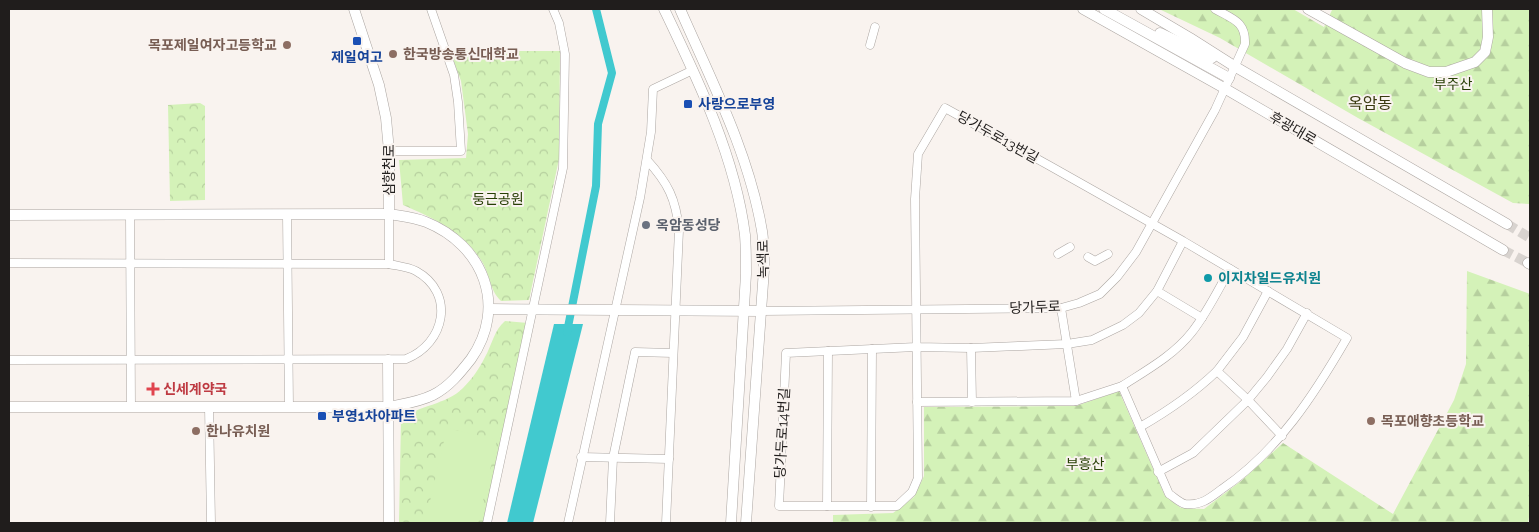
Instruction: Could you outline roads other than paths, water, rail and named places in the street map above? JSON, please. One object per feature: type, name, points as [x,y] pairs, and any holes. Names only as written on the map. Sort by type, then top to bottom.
[{"type":"street","name":"삼향천로","points":[[9,407],[389,407],[432,396],[457,377],[478,348],[490,309],[486,285],[473,259],[456,240],[439,228],[425,222],[389,214],[389,151],[383,102],[354,9]]},
{"type":"street","points":[[389,151],[461,151],[458,102],[454,75],[431,9]]},
{"type":"street","points":[[487,523],[535,309],[563,168],[565,54],[559,23],[553,9]]},
{"type":"street","name":"녹색로","points":[[664,9],[693,70],[714,122],[734,180],[745,236],[746,274],[731,523]]},
{"type":"street","name":"녹색로","points":[[680,9],[725,114],[749,177],[763,232],[764,269],[746,523]]},
{"type":"street","name":"후광대로","points":[[1083,9],[1224,88],[1503,250]]},
{"type":"street","points":[[1104,9],[1229,78]]},
{"type":"street","name":"후광대로","points":[[1116,9],[1170,38],[1234,66]]},
{"type":"street","name":"후광대로","points":[[1141,9],[1234,66],[1507,224]]},
{"type":"street","name":"당가두로","points":[[761,310],[1061,308],[1100,294],[1117,277],[1136,252],[1153,224],[1214,110],[1245,44],[1246,32],[1240,24],[1215,9]]},
{"type":"street","points":[[1308,9],[1405,63],[1429,72],[1446,72],[1475,62],[1485,52],[1488,37],[1487,9]]},
{"type":"street","points":[[870,45],[875,28]]},
{"type":"street","points":[[568,523],[611,309],[640,198],[652,132],[653,89],[693,70]]},
{"type":"street","name":"당가두로13번길","points":[[916,308],[915,200],[918,154],[945,108],[1153,224]]},
{"type":"street","points":[[647,160],[666,184],[676,207],[679,230],[666,523]]},
{"type":"street","points":[[9,214],[389,214],[389,264]]},
{"type":"street","points":[[130,214],[131,407]]},
{"type":"street","points":[[287,214],[289,407]]},
{"type":"street","points":[[1122,386],[1169,494],[1183,504],[1202,504],[1242,476],[1282,436],[1316,389],[1347,338],[1153,224]]},
{"type":"street","points":[[916,308],[916,347],[971,348],[1067,344],[1092,340],[1123,325],[1139,313],[1157,291],[1183,241]]},
{"type":"street","points":[[1058,254],[1070,247]]},
{"type":"street","points":[[1088,257],[1095,261],[1108,254]]},
{"type":"street","points":[[9,263],[389,264],[414,270],[427,280],[437,293],[442,314],[436,333],[426,347],[406,359],[9,360]]},
{"type":"street","points":[[917,402],[1076,401],[1122,386],[1169,355],[1188,336],[1202,318],[1230,269]]},
{"type":"street","points":[[1157,291],[1202,318]]},
{"type":"street","points":[[1140,427],[1192,395],[1217,371],[1242,337],[1268,291]]},
{"type":"street","points":[[1061,308],[1076,401]]},
{"type":"street","points":[[490,309],[761,310]]},
{"type":"street","points":[[1158,472],[1192,453],[1248,400],[1282,356],[1307,313]]},
{"type":"street","name":"당가두로14번길","points":[[916,347],[918,478],[912,492],[897,506],[779,506],[786,353],[872,349],[916,347]]},
{"type":"street","points":[[971,348],[972,402]]},
{"type":"street","points":[[871,507],[872,349]]},
{"type":"street","points":[[827,506],[828,351]]},
{"type":"street","points":[[610,523],[613,458],[636,352],[673,353]]},
{"type":"street","points":[[388,360],[390,523]]},
{"type":"street","points":[[1217,371],[1282,436]]},
{"type":"street","points":[[209,407],[210,523]]},
{"type":"street","points":[[581,457],[668,459]]},
{"type":"water","points":[[554,324],[583,324],[533,523],[507,523]]},
{"type":"waterway","points":[[567,332],[596,186],[598,124],[612,73],[596,9]]},
{"type":"tunnel","points":[[1507,224],[1530,238]]},
{"type":"tunnel","points":[[1503,250],[1528,263]]},
{"type":"place","name":"제일여고","points":[[357,41]]},
{"type":"place","name":"목포제일여자고등학교","points":[[287,45]]},
{"type":"place","name":"한국방송통신대학교","points":[[393,54]]},
{"type":"place","name":"사랑으로부영","points":[[688,104]]},
{"type":"place","name":"옥암동성당","points":[[646,225]]},
{"type":"place","name":"이지차일드유치원","points":[[1208,278]]},
{"type":"place","name":"신세계약국","points":[[153,389]]},
{"type":"place","name":"부영1차아파트","points":[[322,416]]},
{"type":"place","name":"목포애향초등학교","points":[[1371,421]]},
{"type":"place","name":"한나유치원","points":[[196,431]]},
{"type":"district","name":"옥암동","points":[[1370,103]]},
{"type":"park label","name":"부주산","points":[[1453,84]]},
{"type":"park label","name":"둥근공원","points":[[498,199]]},
{"type":"park label","name":"부흥산","points":[[1085,464]]}]
